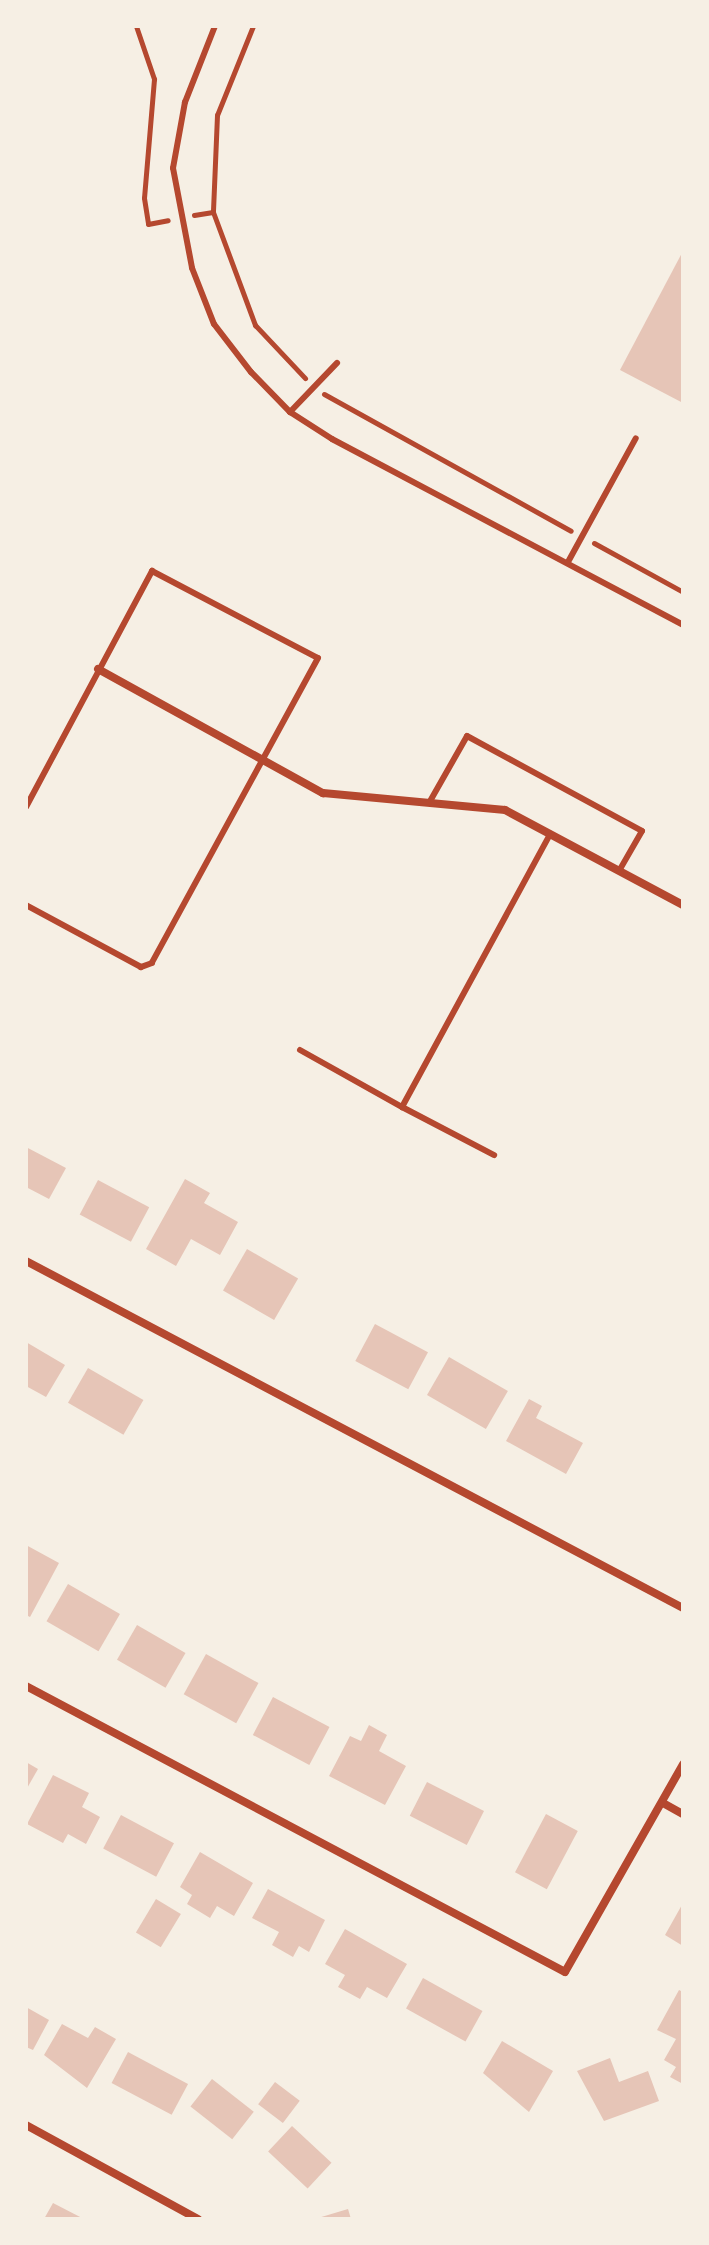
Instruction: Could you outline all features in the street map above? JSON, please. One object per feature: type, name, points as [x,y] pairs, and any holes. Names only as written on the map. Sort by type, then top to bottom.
[{"type":"street","points":[[98,669],[265,758],[323,793],[505,810],[683,905]]},
{"type":"street","points":[[26,1261],[683,1608]]},
{"type":"street","points":[[26,1686],[565,1972],[683,1764]]},
{"type":"street","points":[[663,1803],[683,1814]]},
{"type":"street","points":[[26,2125],[198,2219]]},
{"type":"lane","points":[[215,26],[185,102],[173,168],[181,218],[214,324],[290,412],[683,625]]},
{"type":"lane","points":[[290,412],[337,363]]},
{"type":"lane","points":[[568,562],[636,438]]},
{"type":"lane","points":[[26,807],[152,571],[318,658],[152,963],[141,967],[26,905]]},
{"type":"lane","points":[[429,803],[467,736],[642,831],[619,871]]},
{"type":"lane","points":[[402,1107],[550,834]]},
{"type":"lane","points":[[300,1050],[494,1155]]},
{"type":"path","points":[[136,26],[154,79],[143,137],[148,224],[213,212]]},
{"type":"path","points":[[253,26],[217,115],[213,212],[255,325],[315,387],[683,592]]},
{"type":"building","points":[[683,251],[683,403],[620,370]]},
{"type":"building","points":[[26,1147],[66,1168],[49,1199],[26,1187]]},
{"type":"building","points":[[185,1179],[210,1193],[204,1203],[238,1222],[220,1255],[191,1239],[176,1266],[146,1249]]},
{"type":"building","points":[[98,1180],[149,1207],[131,1242],[80,1214]]},
{"type":"building","points":[[247,1249],[298,1278],[274,1320],[223,1291]]},
{"type":"building","points":[[375,1324],[428,1352],[408,1389],[355,1361]]},
{"type":"building","points":[[26,1342],[65,1365],[46,1397],[26,1386]]},
{"type":"building","points":[[449,1357],[508,1391],[486,1429],[427,1395]]},
{"type":"building","points":[[88,1368],[143,1400],[123,1435],[68,1403]]},
{"type":"building","points":[[529,1399],[542,1406],[536,1418],[583,1443],[566,1474],[506,1441]]},
{"type":"building","points":[[26,1545],[59,1563],[30,1617],[26,1615]]},
{"type":"building","points":[[68,1584],[120,1614],[98,1651],[46,1621]]},
{"type":"building","points":[[137,1625],[185,1653],[165,1688],[117,1660]]},
{"type":"building","points":[[206,1654],[258,1683],[236,1723],[184,1694]]},
{"type":"building","points":[[273,1697],[330,1727],[309,1765],[253,1735]]},
{"type":"building","points":[[369,1725],[387,1735],[379,1751],[406,1766],[385,1805],[329,1776],[350,1736],[361,1741]]},
{"type":"building","points":[[26,1762],[38,1769],[26,1790]]},
{"type":"building","points":[[53,1775],[89,1793],[82,1807],[100,1817],[86,1844],[68,1834],[63,1843],[27,1824]]},
{"type":"building","points":[[427,1782],[484,1811],[467,1845],[410,1816]]},
{"type":"building","points":[[546,1814],[578,1831],[547,1889],[515,1872]]},
{"type":"building","points":[[121,1815],[174,1843],[156,1877],[103,1849]]},
{"type":"building","points":[[200,1852],[253,1883],[234,1916],[217,1906],[210,1918],[187,1904],[192,1895],[180,1887]]},
{"type":"building","points":[[268,1889],[325,1920],[309,1952],[299,1946],[293,1957],[272,1945],[279,1932],[252,1918]]},
{"type":"building","points":[[156,1899],[181,1914],[161,1947],[136,1932]]},
{"type":"building","points":[[683,1903],[683,1946],[665,1935]]},
{"type":"building","points":[[345,1929],[407,1964],[387,1998],[367,1987],[360,1999],[338,1987],[345,1975],[325,1964]]},
{"type":"building","points":[[423,1978],[482,2011],[466,2042],[406,2009]]},
{"type":"building","points":[[679,1990],[683,1992],[683,2084],[670,2077],[676,2067],[664,2060],[676,2039],[657,2030]]},
{"type":"building","points":[[26,2007],[49,2020],[33,2050],[26,2047]]},
{"type":"building","points":[[62,2024],[88,2038],[95,2027],[116,2039],[87,2088],[44,2055]]},
{"type":"building","points":[[502,2041],[553,2071],[529,2112],[483,2073]]},
{"type":"building","points":[[128,2052],[188,2084],[172,2115],[112,2083]]},
{"type":"building","points":[[610,2058],[619,2082],[648,2071],[659,2101],[604,2121],[577,2071]]},
{"type":"building","points":[[212,2079],[254,2112],[232,2139],[190,2107]]},
{"type":"building","points":[[275,2082],[300,2101],[283,2123],[258,2104]]},
{"type":"building","points":[[292,2126],[331,2163],[308,2188],[268,2152]]},
{"type":"building","points":[[53,2203],[84,2219],[44,2219]]},
{"type":"building","points":[[348,2209],[351,2219],[318,2219],[318,2218]]}]
